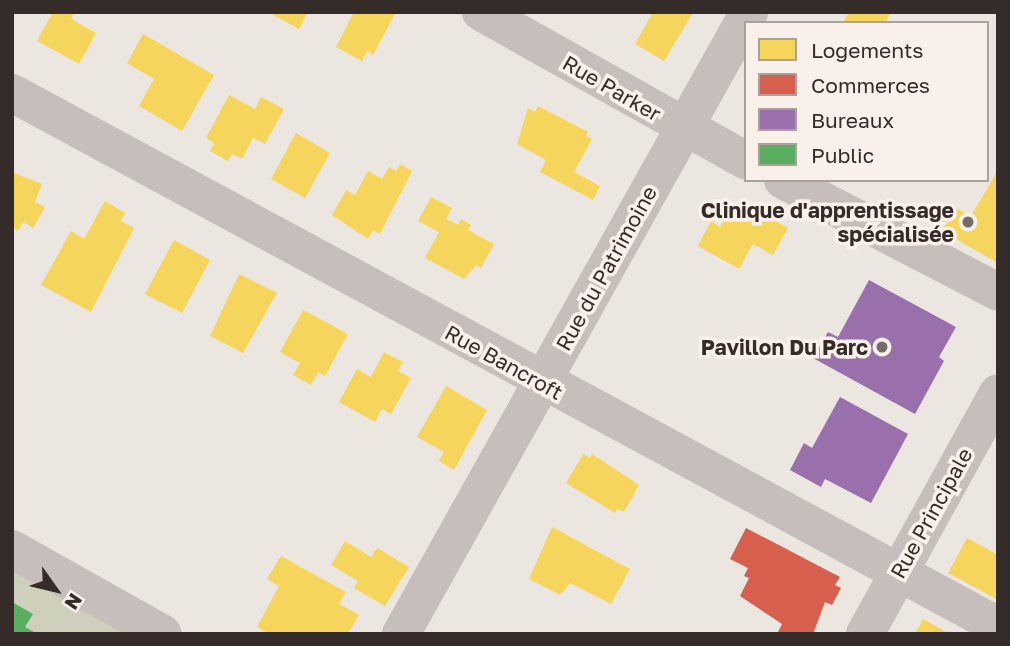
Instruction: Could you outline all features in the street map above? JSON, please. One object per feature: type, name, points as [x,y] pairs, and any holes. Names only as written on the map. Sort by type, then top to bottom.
[{"type":"street","name":"Rue Parker","points":[[481,12],[684,129],[744,160]]},
{"type":"street","name":"Rue du Patrimoine","points":[[401,634],[749,12]]},
{"type":"street","name":"Rue Bancroft","points":[[12,93],[541,383],[998,626]]},
{"type":"street","points":[[787,182],[998,292]]},
{"type":"street","name":"Rue Principale","points":[[865,634],[998,393]]},
{"type":"street","points":[[12,549],[146,630]]},
{"type":"green space","points":[[12,565],[137,634],[12,634]]},
{"type":"building: Logements","points":[[53,12],[74,12],[71,19],[96,33],[79,64],[37,41]]},
{"type":"building: Logements","points":[[268,12],[308,12],[299,29]]},
{"type":"building: Logements","points":[[354,12],[395,14],[373,55],[367,51],[362,61],[336,47]]},
{"type":"building: Logements","points":[[653,12],[692,14],[664,61],[635,44]]},
{"type":"building: Logements","points":[[849,12],[891,12],[886,21],[844,21]]},
{"type":"building: Logements","points":[[143,34],[214,75],[182,131],[139,106],[154,79],[127,63]]},
{"type":"building: Logements","points":[[229,95],[255,109],[261,97],[284,109],[265,144],[253,138],[242,159],[232,154],[228,161],[210,151],[214,143],[206,138]]},
{"type":"building: Logements","points":[[538,106],[588,132],[586,136],[592,139],[574,172],[600,186],[593,200],[540,172],[546,160],[517,144],[528,108],[535,112]]},
{"type":"building: Logements","points":[[296,133],[330,153],[305,198],[271,179]]},
{"type":"building: Logements","points":[[400,164],[412,171],[380,234],[373,230],[368,239],[332,215],[346,190],[355,195],[368,171],[382,179],[389,167],[396,171]]},
{"type":"building: Logements","name":"Clinique d'apprentissage spécialisée","points":[[998,170],[998,263],[935,227],[949,204],[971,216]]},
{"type":"building: Logements","points":[[12,172],[42,184],[35,202],[45,207],[33,228],[23,222],[18,231],[12,227]]},
{"type":"building: Logements","points":[[431,197],[452,208],[446,219],[458,225],[461,219],[471,225],[468,230],[494,244],[481,268],[476,265],[464,279],[425,258],[439,232],[418,221]]},
{"type":"building: Logements","points":[[105,201],[125,213],[121,221],[134,228],[91,312],[41,285],[71,231],[84,239]]},
{"type":"building: Logements","points":[[731,207],[759,223],[764,215],[788,228],[773,255],[753,244],[739,269],[698,246],[711,221],[720,227]]},
{"type":"building: Logements","points":[[174,240],[210,260],[182,313],[145,294]]},
{"type":"building: Logements","points":[[239,274],[277,293],[243,353],[210,336]]},
{"type":"building: Logements","points":[[303,310],[348,334],[325,376],[318,372],[311,385],[293,375],[300,363],[280,352]]},
{"type":"building: Logements","points":[[384,352],[403,362],[398,371],[411,378],[391,414],[382,409],[375,422],[339,402],[357,369],[371,377]]},
{"type":"building: Logements","points":[[446,386],[487,410],[454,470],[439,461],[444,452],[417,437]]},
{"type":"building: Logements","points":[[583,454],[590,458],[592,454],[639,485],[624,512],[617,509],[615,513],[566,483]]},
{"type":"building: Logements","points":[[552,527],[630,569],[611,604],[570,583],[560,595],[529,579]]},
{"type":"building: Logements","points":[[967,538],[998,555],[998,600],[948,573]]},
{"type":"building: Logements","points":[[345,541],[371,557],[377,548],[409,567],[385,606],[354,588],[358,581],[331,565]]},
{"type":"building: Logements","points":[[281,556],[346,592],[339,604],[359,615],[348,634],[269,634],[257,627],[279,586],[267,579]]},
{"type":"building: Logements","points":[[923,619],[950,634],[915,634]]},
{"type":"building: Commerces","points":[[746,528],[840,577],[835,585],[841,588],[832,605],[825,602],[813,634],[777,634],[782,624],[740,596],[749,578],[744,576],[748,568],[730,559]]},
{"type":"building: Bureaux","name":"Pavillon Du Parc","points":[[869,280],[956,327],[939,357],[944,361],[915,414],[813,358],[828,332],[838,337]]},
{"type":"building: Bureaux","points":[[840,397],[908,434],[871,503],[825,479],[821,487],[790,470],[804,443],[812,448]]},
{"type":"building: Public","points":[[12,602],[33,614],[25,627],[38,634],[12,634]]},
{"type":"place","name":"Clinique d'apprentissage spécialisée","points":[[968,222]]},
{"type":"place","name":"Pavillon Du Parc","points":[[882,347]]}]
